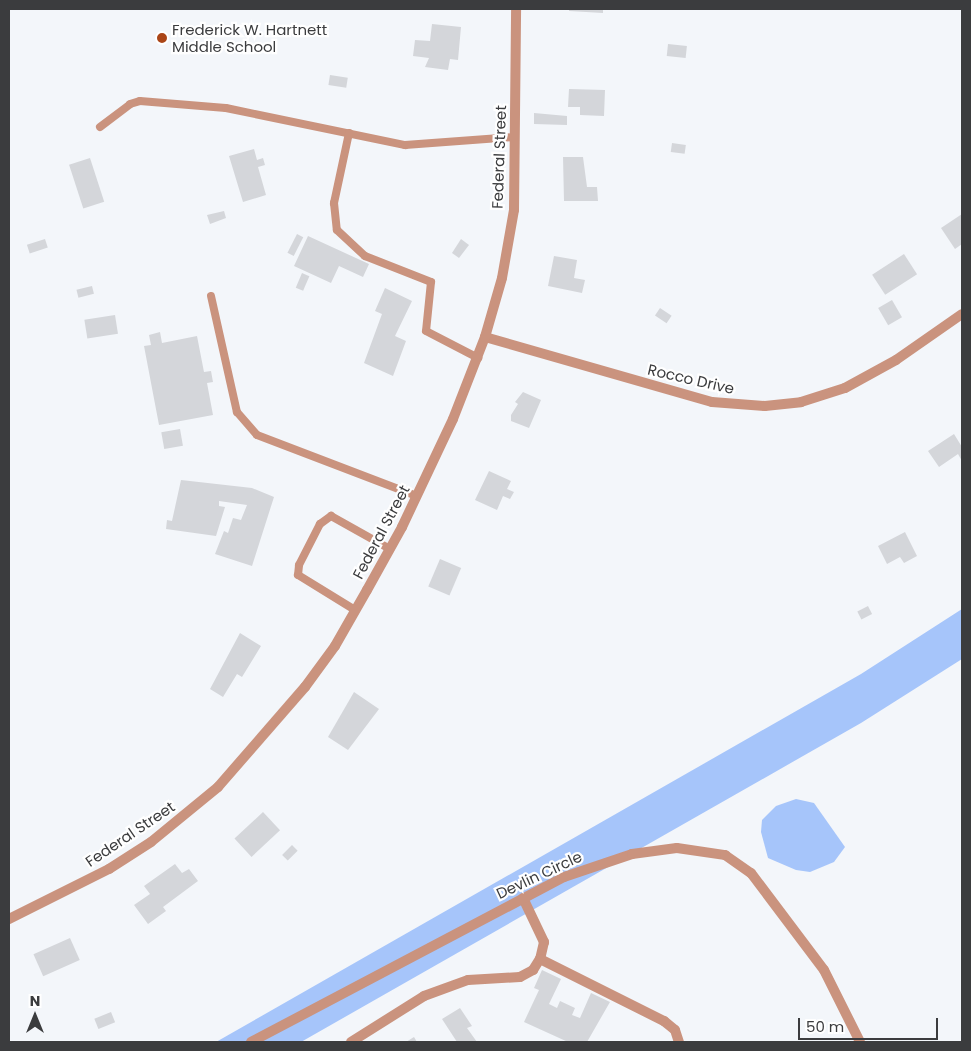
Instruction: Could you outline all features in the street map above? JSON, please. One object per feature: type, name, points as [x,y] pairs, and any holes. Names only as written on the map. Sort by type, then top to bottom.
[{"type":"street","name":"Federal Street","points":[[9,919],[109,869],[151,842],[218,787],[305,687],[356,610],[390,549],[417,496],[478,358],[486,337],[509,243],[516,137],[516,9]]},
{"type":"street","name":"Rocco Drive","points":[[486,337],[712,402],[765,406],[801,402],[845,388],[896,360],[962,314]]},
{"type":"street","name":"Devlin Circle","points":[[251,1042],[564,876],[632,854],[677,848],[725,856],[751,873],[790,922],[824,970],[860,1042]]},
{"type":"street","points":[[352,1042],[424,996],[468,980],[520,976],[533,970],[540,959],[544,942],[523,898]]},
{"type":"street","points":[[540,959],[664,1021],[675,1030],[679,1042]]},
{"type":"lane","points":[[100,127],[130,104],[140,101],[226,108],[405,144],[516,137]]},
{"type":"lane","points":[[349,133],[334,203],[336,230],[365,256],[431,282],[426,331],[478,358]]},
{"type":"lane","points":[[211,296],[237,412],[257,435],[417,496]]},
{"type":"lane","points":[[356,610],[298,575],[299,565],[320,524],[331,516],[390,549]]},
{"type":"shaded area","points":[[962,609],[962,659],[861,723],[301,1042],[216,1042],[861,674]]},
{"type":"shaded area","points":[[796,799],[814,803],[845,847],[834,862],[810,872],[796,870],[768,858],[761,832],[762,820],[776,806]]},
{"type":"building","points":[[569,9],[603,9],[603,13],[569,11]]},
{"type":"building","points":[[432,24],[461,27],[458,60],[450,59],[448,70],[425,67],[429,58],[413,56],[415,40],[430,41]]},
{"type":"building","points":[[668,44],[687,46],[686,58],[667,56]]},
{"type":"building","points":[[330,75],[348,78],[346,88],[328,85]]},
{"type":"building","points":[[569,89],[605,90],[604,116],[580,115],[580,107],[568,107]]},
{"type":"building","points":[[534,113],[567,116],[567,125],[534,124]]},
{"type":"building","points":[[672,143],[686,145],[685,154],[671,152]]},
{"type":"building","points":[[254,149],[257,160],[263,158],[265,165],[258,167],[266,195],[243,202],[229,156]]},
{"type":"building","points":[[563,157],[583,157],[587,187],[597,187],[598,201],[564,201]]},
{"type":"building","points":[[90,158],[104,202],[83,209],[69,165]]},
{"type":"building","points":[[224,211],[226,218],[210,224],[207,215]]},
{"type":"building","points":[[962,214],[962,244],[955,249],[941,228]]},
{"type":"building","points":[[297,234],[303,237],[294,256],[287,253]]},
{"type":"building","points":[[308,236],[369,264],[363,277],[339,266],[331,283],[294,266]]},
{"type":"building","points":[[45,239],[48,248],[30,253],[27,245]]},
{"type":"building","points":[[461,239],[469,245],[459,258],[452,253]]},
{"type":"building","points":[[904,254],[917,274],[885,295],[872,275]]},
{"type":"building","points":[[554,256],[577,260],[574,278],[585,280],[582,293],[548,286]]},
{"type":"building","points":[[302,273],[309,276],[303,291],[296,288]]},
{"type":"building","points":[[92,286],[94,294],[78,298],[76,290]]},
{"type":"building","points":[[385,288],[412,301],[395,336],[406,341],[393,376],[364,363],[382,314],[375,311]]},
{"type":"building","points":[[892,300],[902,317],[888,325],[878,308]]},
{"type":"building","points":[[660,308],[672,316],[667,323],[655,315]]},
{"type":"building","points":[[115,315],[118,334],[87,339],[84,320]]},
{"type":"building","points":[[160,332],[162,343],[197,336],[204,372],[211,371],[213,382],[207,383],[213,415],[159,425],[144,346],[151,345],[149,335]]},
{"type":"building","points":[[523,392],[541,400],[529,428],[511,421],[511,415],[518,404],[515,402]]},
{"type":"building","points":[[180,429],[183,446],[164,449],[161,432]]},
{"type":"building","points":[[954,434],[962,447],[962,461],[958,454],[939,467],[928,451]]},
{"type":"building","points":[[489,471],[511,481],[507,489],[514,492],[510,499],[503,496],[497,510],[475,500]]},
{"type":"building","points":[[181,480],[252,488],[274,497],[252,566],[215,554],[224,531],[228,533],[233,518],[241,520],[247,505],[219,501],[219,506],[225,507],[216,536],[166,529],[167,520],[172,521]]},
{"type":"building","points":[[905,532],[917,556],[904,563],[900,557],[887,564],[878,546]]},
{"type":"building","points":[[440,559],[461,568],[449,596],[428,587]]},
{"type":"building","points":[[868,606],[872,614],[861,619],[857,611]]},
{"type":"building","points":[[240,633],[261,646],[242,677],[237,674],[223,697],[210,689]]},
{"type":"building","points":[[354,692],[379,709],[348,750],[328,737]]},
{"type":"building","points":[[263,812],[280,830],[252,857],[234,839]]},
{"type":"building","points":[[292,845],[298,851],[288,861],[282,855]]},
{"type":"building","points":[[175,864],[182,873],[189,869],[198,881],[163,907],[166,911],[148,924],[134,905],[150,894],[144,886]]},
{"type":"building","points":[[70,938],[80,960],[43,976],[33,954]]},
{"type":"building","points":[[542,970],[561,979],[549,1004],[557,1008],[560,1001],[575,1008],[572,1015],[580,1018],[591,993],[610,1002],[587,1042],[568,1042],[524,1022],[539,990],[534,988]]},
{"type":"building","points":[[460,1008],[472,1026],[467,1028],[477,1042],[457,1042],[442,1019]]},
{"type":"building","points":[[111,1012],[115,1022],[98,1029],[94,1019]]},
{"type":"building","points":[[414,1037],[417,1042],[406,1042]]},
{"type":"place","name":"Frederick W. Hartnett Middle School","points":[[162,38]]}]
